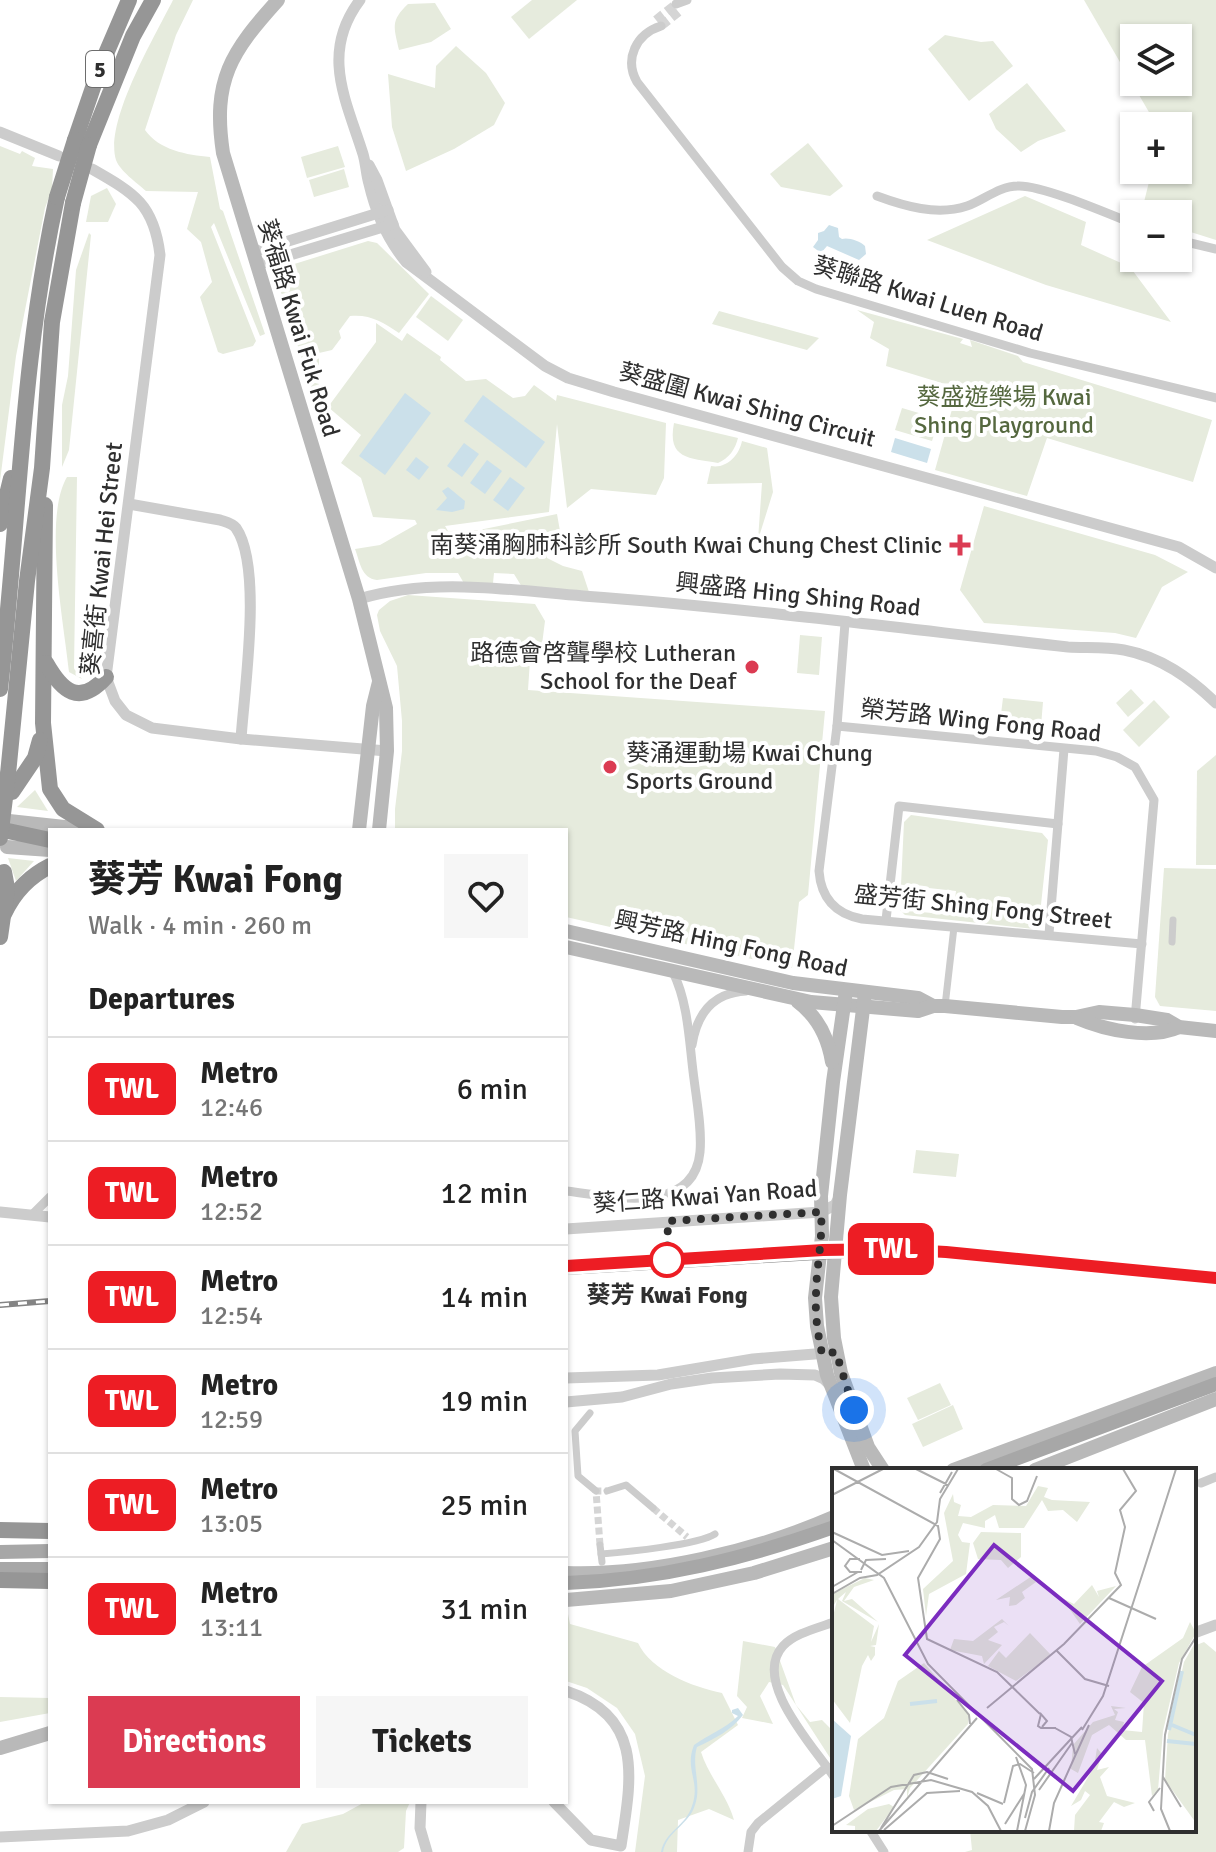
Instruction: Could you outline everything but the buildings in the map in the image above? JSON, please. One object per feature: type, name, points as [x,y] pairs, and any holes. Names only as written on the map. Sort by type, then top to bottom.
[{"type":"highway","name":"5","points":[[0,689],[21,451],[40,283],[82,143],[99,70],[129,0]]},
{"type":"highway","name":"5","points":[[82,143],[153,0]]},
{"type":"highway","name":"5","points":[[8,834],[11,746],[42,468],[52,322],[65,200]]},
{"type":"highway","points":[[0,524],[21,451]]},
{"type":"highway","points":[[42,468],[45,516],[43,723],[49,779],[53,797],[63,809],[92,828]]},
{"type":"highway","points":[[45,661],[56,680],[69,692],[88,691],[106,677]]},
{"type":"highway","points":[[12,792],[35,758],[43,723]]},
{"type":"highway","points":[[8,834],[42,824]]},
{"type":"highway","points":[[8,834],[48,840]]},
{"type":"highway","points":[[4,914],[22,885],[48,867]]},
{"type":"highway","points":[[0,937],[7,888],[4,872]]},
{"type":"highway","points":[[0,1530],[48,1531]]},
{"type":"highway","points":[[0,1580],[48,1581]]},
{"type":"main road","name":"葵福路 Kwai Fuk Road","points":[[278,0],[234,54],[221,90],[219,110],[223,153],[359,599],[386,708],[387,751],[379,828]]},
{"type":"main road","name":"葵福路 Kwai Fuk Road","points":[[359,828],[373,706],[379,681]]},
{"type":"main road","points":[[42,824],[77,828]]},
{"type":"main road","points":[[8,834],[48,849]]},
{"type":"main road","name":"興芳路 Hing Fong Road","points":[[568,931],[793,983],[846,991],[865,1000]]},
{"type":"main road","name":"興芳路 Hing Fong Road","points":[[568,947],[795,999],[844,1007],[865,1000],[918,998],[939,1006],[1076,1017],[1099,1012],[1135,1015],[1167,1020],[1179,1027],[1216,1031]]},
{"type":"main road","points":[[846,991],[833,1082],[815,1298],[829,1353],[833,1390],[862,1466]]},
{"type":"main road","points":[[795,999],[811,1013],[824,1031],[830,1047],[833,1082]]},
{"type":"main road","points":[[865,1000],[840,1195],[829,1353],[841,1373],[873,1458],[881,1468]]},
{"type":"main road","name":"興芳路 Hing Fong Road","points":[[1076,1017],[1098,1027],[1135,1031],[1166,1033],[1179,1027]]},
{"type":"main road","points":[[958,1468],[1216,1373]]},
{"type":"main road","points":[[992,1468],[1216,1387]]},
{"type":"main road","points":[[1009,1468],[1216,1387]]},
{"type":"main road","points":[[1040,1468],[1216,1399]]},
{"type":"main road","points":[[568,1573],[603,1573],[654,1567],[746,1548],[832,1520]]},
{"type":"main road","points":[[568,1589],[707,1566],[753,1554],[832,1520]]},
{"type":"main road","points":[[568,1583],[670,1579],[754,1561],[832,1536]]},
{"type":"main road","points":[[0,1545],[24,1550]]},
{"type":"main road","points":[[568,1600],[671,1591],[754,1573],[832,1549]]},
{"type":"main road","points":[[0,1552],[48,1551]]},
{"type":"main road","points":[[0,1569],[48,1569]]},
{"type":"main road","points":[[0,1748],[48,1734]]},
{"type":"street","name":"葵盛圍 Kwai Shing Circuit","points":[[360,0],[347,22],[339,59],[342,93],[364,157],[368,183],[388,225],[390,243],[406,262],[531,357],[568,378],[1179,547],[1216,568]]},
{"type":"street","name":"葵聯路 Kwai Luen Road","points":[[656,25],[633,49],[632,74],[782,267],[798,281],[1025,352],[1216,398]]},
{"type":"street","points":[[0,132],[59,156]]},
{"type":"street","name":"葵喜街 Kwai Hei Street","points":[[92,169],[140,200],[154,225],[160,255],[106,677],[115,701],[135,722],[152,728],[387,751]]},
{"type":"street","points":[[877,196],[907,207],[953,208],[966,206],[1004,188],[1019,186],[1039,188],[1120,219]]},
{"type":"street","points":[[255,258],[383,212]]},
{"type":"street","points":[[255,258],[388,225]]},
{"type":"street","points":[[1192,243],[1216,249]]},
{"type":"street","points":[[129,504],[220,520],[231,523],[236,529],[249,570],[250,608],[241,739]]},
{"type":"street","name":"興盛路 Hing Shing Road","points":[[359,599],[401,589],[493,589],[678,603],[1073,647],[1122,649],[1146,655],[1183,675],[1216,703]]},
{"type":"street","points":[[837,726],[845,623]]},
{"type":"street","name":"榮芳路 Wing Fong Road","points":[[837,726],[1096,751],[1117,757],[1135,767],[1154,800],[1135,1031]]},
{"type":"street","name":"盛芳街 Shing Fong Street","points":[[837,726],[819,871],[825,897],[846,916],[1142,944]]},
{"type":"street","points":[[1049,934],[1064,749]]},
{"type":"street","points":[[886,920],[899,806],[1058,824]]},
{"type":"street","points":[[1172,942],[1173,920]]},
{"type":"street","points":[[939,1006],[954,927]]},
{"type":"street","points":[[568,1191],[646,1199],[669,1194],[690,1178],[696,1168],[700,1139],[691,1056],[683,996],[673,972]]},
{"type":"street","points":[[691,1056],[697,1023],[710,1004],[737,992],[764,992]]},
{"type":"street","name":"葵仁路 Kwai Yan Road","points":[[568,1229],[821,1212],[835,1205],[840,1195]]},
{"type":"street","points":[[32,1215],[48,1200]]},
{"type":"street","points":[[0,1212],[48,1217]]},
{"type":"street","points":[[568,1378],[658,1375],[753,1359],[829,1353]]},
{"type":"street","points":[[568,1402],[622,1397],[671,1384],[712,1378],[780,1374],[820,1376],[833,1390]]},
{"type":"street","points":[[593,1377],[604,1384],[601,1397],[594,1399]]},
{"type":"street","points":[[590,1413],[575,1431],[578,1476],[596,1491]]},
{"type":"street","points":[[1201,1483],[1216,1477]]},
{"type":"street","points":[[607,1491],[626,1485],[653,1508]]},
{"type":"street","points":[[601,1554],[715,1534]]},
{"type":"street","points":[[832,1623],[784,1645],[775,1668],[778,1692],[784,1706],[832,1774]]},
{"type":"street","points":[[1196,1632],[1216,1625]]},
{"type":"street","points":[[556,1804],[591,1840],[621,1849],[631,1781],[630,1762],[618,1729],[598,1705],[568,1692]]},
{"type":"street","points":[[748,1852],[751,1832],[758,1823],[827,1767]]},
{"type":"street","points":[[0,1837],[128,1831],[168,1820],[200,1804]]},
{"type":"street","points":[[421,1804],[420,1828],[427,1852]]},
{"type":"street","points":[[871,1832],[884,1852]]},
{"type":"green space","points":[[173,0],[193,0],[176,35],[145,130],[166,147],[210,157],[220,209],[265,334],[260,336],[214,223],[211,227],[256,341],[253,346],[223,354],[218,352],[200,297],[212,282],[201,242],[187,229],[198,192],[146,191],[125,173],[116,160],[114,144],[124,102]]},
{"type":"green space","points":[[532,0],[577,0],[529,39],[511,17]]},
{"type":"green space","points":[[1084,0],[1216,0],[1216,240],[1192,232],[1192,200],[1144,200],[1148,184],[1192,184],[1192,112],[1149,112],[1140,96],[1192,96],[1192,24],[1120,24],[1120,62]]},
{"type":"green space","points":[[435,3],[451,29],[431,42],[399,50],[395,25],[398,15],[408,4]]},
{"type":"green space","points":[[945,35],[981,42],[993,41],[1013,66],[969,101],[928,49]]},
{"type":"green space","points":[[456,46],[486,73],[505,103],[494,125],[454,149],[406,171],[392,127],[388,74],[435,88],[436,66]]},
{"type":"green space","points":[[1027,83],[1066,131],[1038,141],[1021,152],[996,129],[989,114]]},
{"type":"green space","points":[[808,143],[843,186],[830,196],[781,187],[770,174]]},
{"type":"green space","points":[[0,146],[20,154],[22,151],[35,158],[32,166],[53,169],[52,189],[45,208],[16,356],[0,481]]},
{"type":"green space","points":[[338,146],[345,167],[307,178],[301,157]]},
{"type":"green space","points":[[344,169],[349,187],[314,197],[309,180]]},
{"type":"green space","points":[[107,188],[116,204],[108,222],[86,222],[91,196]]},
{"type":"green space","points":[[1025,196],[1086,222],[1081,245],[1120,263],[1120,272],[1134,272],[1171,322],[1046,285],[927,240]]},
{"type":"green space","points":[[89,233],[69,450],[62,467],[62,405],[68,376],[76,270]]},
{"type":"green space","points":[[368,241],[377,243],[429,294],[399,333],[376,320],[350,316],[339,331],[341,338],[332,350],[319,353],[319,386],[325,386],[324,414],[319,414],[278,279],[281,271],[288,266]]},
{"type":"green space","points":[[431,296],[463,320],[448,341],[416,317]]},
{"type":"green space","name":"葵盛遊樂場 Kwai Shing Playground","points":[[857,310],[963,339],[960,343],[972,347],[970,340],[1018,356],[1023,362],[1212,420],[1193,482],[1047,438],[1027,496],[935,470],[958,388],[886,366],[889,349],[870,338],[874,322]]},
{"type":"green space","points":[[719,311],[819,338],[807,350],[712,324]]},
{"type":"green space","points":[[376,323],[402,341],[407,333],[441,357],[440,360],[466,381],[486,379],[513,398],[525,396],[534,385],[556,401],[557,395],[666,423],[664,478],[656,495],[591,489],[567,508],[557,424],[549,512],[445,526],[448,531],[479,530],[557,514],[560,531],[547,533],[547,558],[582,571],[589,592],[522,587],[514,574],[494,573],[493,583],[465,585],[458,573],[426,573],[377,580],[364,573],[355,549],[380,545],[417,524],[415,520],[373,517],[361,478],[341,463],[361,435],[328,407],[376,342]]},
{"type":"green space","points":[[902,408],[939,419],[932,441],[895,430]]},
{"type":"green space","points":[[674,423],[738,438],[731,453],[718,463],[689,458],[682,455],[674,444]]},
{"type":"green space","points":[[742,441],[767,448],[773,492],[758,540],[762,483],[707,484],[711,466],[731,460]]},
{"type":"green space","points":[[67,477],[77,477],[74,668],[82,679],[69,672],[57,572],[56,518]]},
{"type":"green space","points":[[984,506],[1155,555],[1188,572],[1162,587],[1136,638],[1115,633],[984,623],[960,590]]},
{"type":"green space","name":"葵涌運動場 Kwai Chung Sports Ground","points":[[408,595],[535,604],[545,621],[540,660],[530,660],[528,690],[825,711],[808,895],[799,902],[792,968],[568,917],[568,828],[395,828],[402,721],[397,666],[380,631],[377,615],[390,601]]},
{"type":"green space","points":[[800,635],[822,637],[819,675],[797,673]]},
{"type":"green space","points":[[1131,689],[1144,703],[1128,717],[1116,703]]},
{"type":"green space","points":[[1003,698],[1043,702],[1041,726],[1000,722]]},
{"type":"green space","points":[[1154,700],[1170,717],[1139,747],[1123,730]]},
{"type":"green space","points":[[1216,755],[1216,865],[1196,865],[1197,771]]},
{"type":"green space","points":[[35,790],[48,811],[17,807]]},
{"type":"green space","points":[[911,815],[1042,833],[1048,840],[1039,923],[1034,929],[905,915],[900,910],[953,915],[956,891],[901,885],[904,822]]},
{"type":"green space","points":[[8,858],[34,861],[16,881]]},
{"type":"green space","points":[[1164,868],[1216,869],[1216,1011],[1160,1006],[1155,997]]},
{"type":"green space","points":[[916,1150],[959,1154],[956,1177],[913,1173]]},
{"type":"green space","points":[[940,1383],[951,1405],[918,1420],[907,1398]]},
{"type":"green space","points":[[953,1405],[963,1429],[923,1447],[912,1424]]},
{"type":"green space","points":[[568,1614],[570,1624],[638,1643],[663,1670],[698,1687],[722,1693],[738,1725],[701,1752],[734,1820],[709,1809],[678,1820],[677,1852],[635,1852],[645,1776],[635,1734],[617,1708],[587,1688],[568,1682]]},
{"type":"green space","points":[[743,1641],[775,1647],[796,1705],[810,1722],[822,1720],[832,1730],[832,1761],[783,1685],[769,1682],[760,1696],[773,1724],[742,1718],[747,1707],[737,1696]]},
{"type":"green space","points":[[1204,1642],[1216,1652],[1216,1852],[965,1852],[972,1850],[970,1832],[1196,1832],[1196,1645]]},
{"type":"green space","points":[[0,1697],[48,1698],[48,1713],[0,1722]]},
{"type":"green space","points":[[361,1804],[409,1804],[404,1848],[398,1852],[286,1852],[302,1824],[343,1814]]},
{"type":"water","points":[[829,225],[838,228],[842,239],[863,244],[866,254],[859,260],[827,246],[821,253],[813,247],[818,233]]},
{"type":"water","points":[[405,393],[431,413],[385,475],[359,456]]},
{"type":"water","points":[[483,395],[545,442],[526,468],[464,421]]},
{"type":"water","points":[[895,438],[931,449],[927,463],[891,452]]},
{"type":"water","points":[[464,443],[479,454],[462,477],[447,466]]},
{"type":"water","points":[[416,457],[429,467],[419,480],[406,470]]},
{"type":"water","points":[[487,460],[502,471],[485,494],[470,483]]},
{"type":"water","points":[[510,477],[525,488],[508,511],[493,500]]},
{"type":"water","points":[[448,487],[465,501],[464,509],[452,512],[436,510],[447,498],[442,491]]},
{"type":"water","points":[[738,1708],[743,1715],[734,1725],[697,1747],[695,1805],[661,1852],[667,1839],[692,1806],[695,1789],[691,1754],[694,1745],[733,1721],[738,1716],[732,1710]]},
{"type":"tunnel","points":[[656,20],[676,4]]},
{"type":"tunnel","points":[[661,26],[681,10]]},
{"type":"tunnel","points":[[600,1545],[596,1491],[607,1491]]},
{"type":"tunnel","points":[[653,1508],[687,1537]]},
{"type":"railway","points":[[568,1272],[849,1255]]},
{"type":"railway","points":[[0,1305],[48,1301]]},
{"type":"metro line","name":"TWL","points":[[568,1266],[823,1250],[891,1249],[1216,1278]]},
{"type":"place","name":"南葵涌胸肺科診所 South Kwai Chung Chest Clinic","points":[[960,545]]},
{"type":"place","name":"路德會啓聾學校 Lutheran School for the Deaf","points":[[752,667]]},
{"type":"place","name":"葵涌運動場 Kwai Chung Sports Ground","points":[[610,767]]},
{"type":"place","name":"葵芳 Kwai Fong","points":[[667,1260]]},
{"type":"route","points":[[667,1260],[668,1221],[821,1212],[822,1236],[815,1298],[817,1326],[822,1354],[836,1352],[854,1410]]}]
